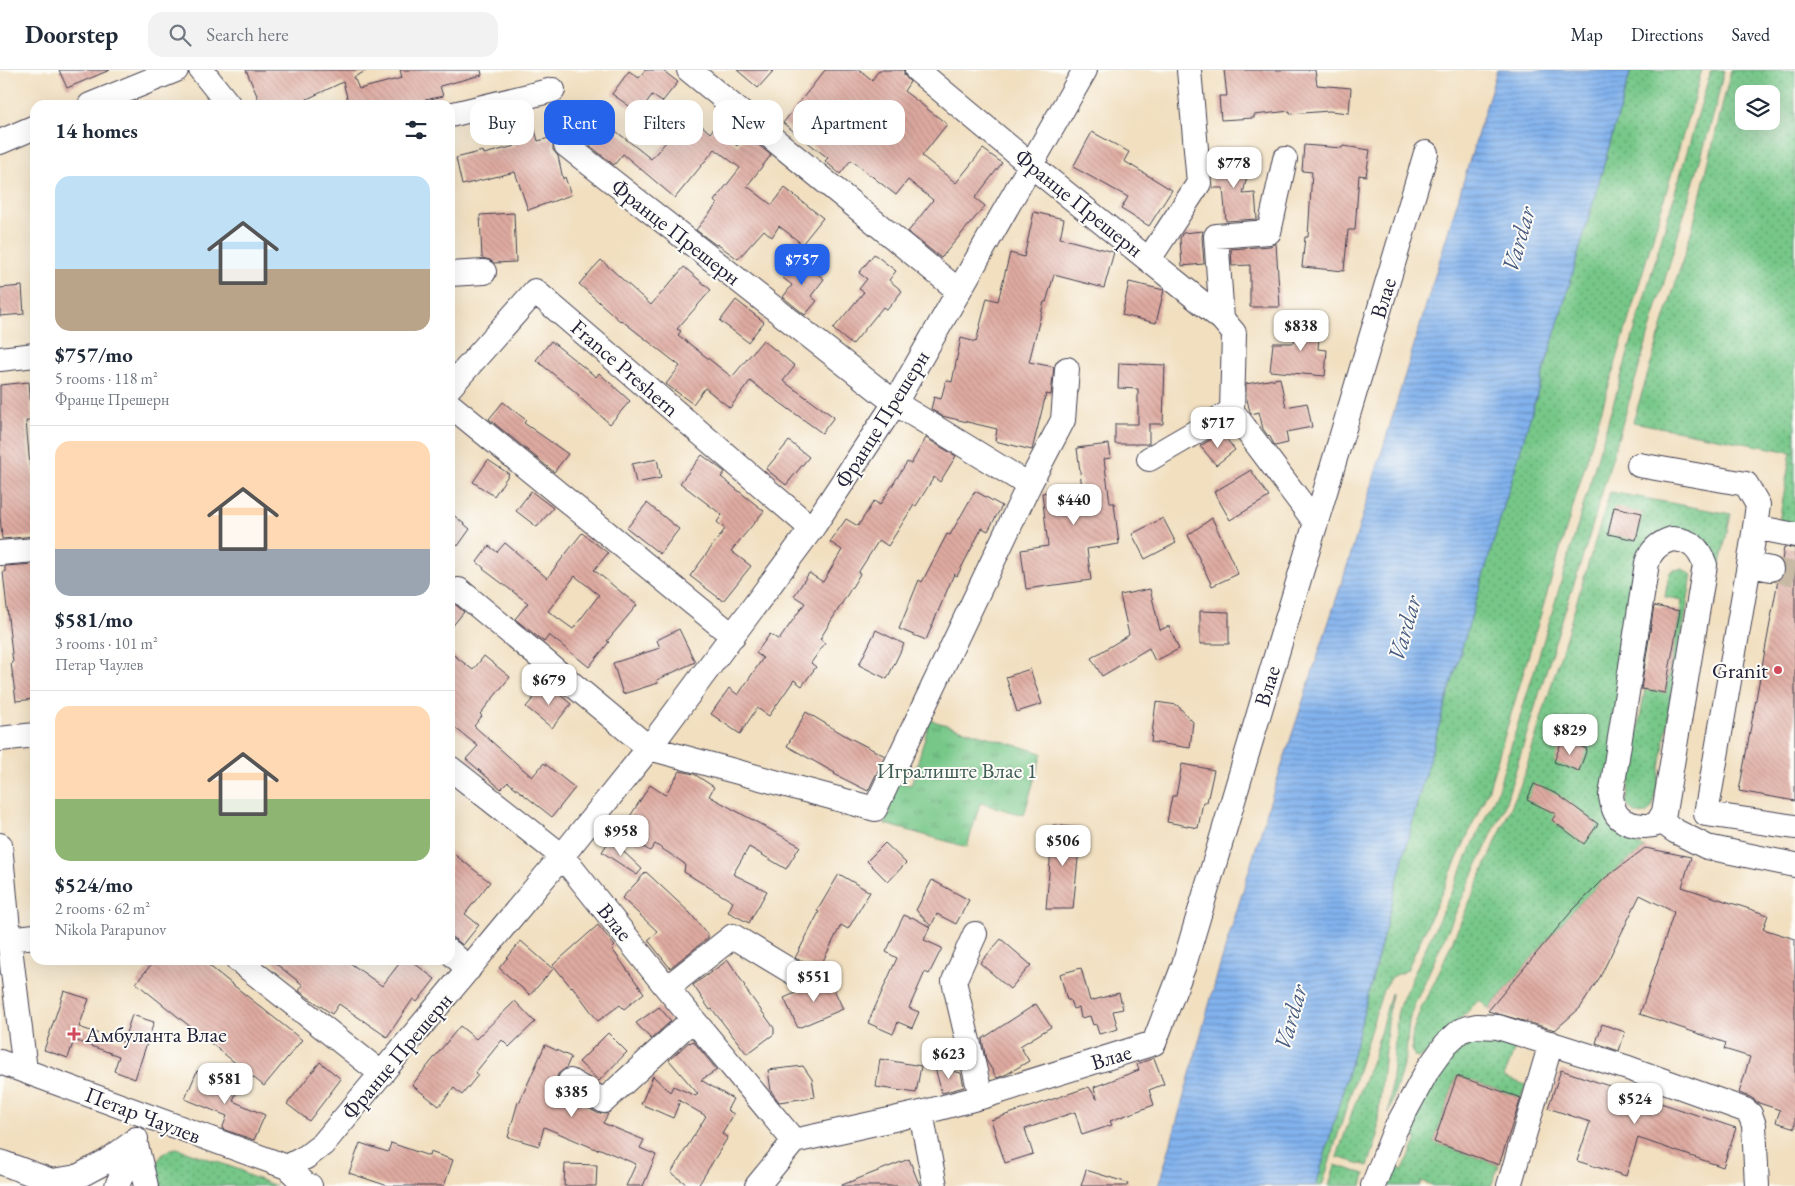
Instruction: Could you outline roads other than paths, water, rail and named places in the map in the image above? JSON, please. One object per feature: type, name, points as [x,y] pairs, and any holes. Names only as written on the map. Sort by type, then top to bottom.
[{"type":"street","points":[[102,100],[176,70]]},
{"type":"street","points":[[201,70],[225,100]]},
{"type":"street","points":[[689,70],[959,291]]},
{"type":"street","name":"Франце Прешерн","points":[[917,70],[1032,166],[1222,319],[1234,332],[1232,411]]},
{"type":"street","name":"Францe Прешерн","points":[[287,1167],[306,1157],[324,1144],[562,856],[648,748],[812,529],[894,403],[1086,70]]},
{"type":"street","name":"Франце Прешерн","points":[[1149,259],[1199,182],[1189,70]]},
{"type":"street","points":[[455,114],[553,90]]},
{"type":"street","points":[[0,142],[30,129]]},
{"type":"street","name":"Франце Прешерн","points":[[566,145],[894,403],[1029,486]]},
{"type":"street","name":"Влае","points":[[455,772],[562,856],[794,1141],[921,1113],[980,1097],[1154,1043],[1184,965],[1426,153]]},
{"type":"street","name":"Франце Прешерн","points":[[1222,319],[1216,236],[1269,232],[1285,159]]},
{"type":"street","points":[[455,274],[484,272]]},
{"type":"street","name":"France Preshern","points":[[455,381],[535,291],[812,529]]},
{"type":"street","points":[[0,359],[30,356]]},
{"type":"street","points":[[459,590],[648,748],[875,809],[1029,486],[1063,420],[1067,369]]},
{"type":"street","points":[[455,409],[733,636]]},
{"type":"street","points":[[1150,459],[1232,411],[1316,523]]},
{"type":"street","points":[[1639,466],[1746,484],[1758,505],[1755,527],[1760,567],[1706,814],[1795,827]]},
{"type":"street","points":[[1755,527],[1795,534]]},
{"type":"street","points":[[1672,539],[1688,541],[1696,546],[1702,554],[1705,565],[1666,802],[1660,820],[1658,824],[1650,827],[1622,820],[1617,815],[1611,796],[1647,564],[1649,556],[1659,545],[1672,539]]},
{"type":"street","points":[[0,553],[30,550]]},
{"type":"street","points":[[0,739],[30,736]]},
{"type":"street","points":[[1660,820],[1675,831],[1707,847],[1795,865]]},
{"type":"street","points":[[0,845],[25,1070]]},
{"type":"street","points":[[975,934],[954,981],[980,1097]]},
{"type":"street","points":[[668,988],[733,936],[799,976]]},
{"type":"street","points":[[9,939],[30,937]]},
{"type":"street","points":[[455,956],[469,969]]},
{"type":"street","points":[[244,965],[382,1074]]},
{"type":"street","points":[[570,1081],[604,1101],[693,1019]]},
{"type":"street","points":[[1373,1186],[1395,1130],[1428,1069],[1446,1044],[1460,1031],[1477,1026],[1498,1027],[1551,1043],[1628,1068],[1745,1110],[1750,1114],[1754,1124],[1756,1186]]},
{"type":"street","points":[[1509,1186],[1551,1043]]},
{"type":"street","name":"Петар Чаулев","points":[[0,1062],[287,1167]]},
{"type":"street","points":[[921,1113],[935,1186]]},
{"type":"street","points":[[117,1186],[145,1116]]},
{"type":"street","points":[[0,1162],[59,1184],[107,1161],[135,1141]]},
{"type":"street","points":[[135,1141],[146,1186]]},
{"type":"street","points":[[757,1186],[794,1141]]},
{"type":"street","points":[[287,1167],[305,1184],[310,1186]]},
{"type":"water","name":"Vardar","points":[[1497,70],[1631,70],[1421,788],[1354,1050],[1316,1186],[1159,1186],[1219,969],[1268,808],[1350,557]]},
{"type":"tunnel","points":[[1771,569],[1795,574]]},
{"type":"place","name":"Granit","points":[[1778,670]]},
{"type":"place","name":"Амбуланта Влае","points":[[74,1034]]},
{"type":"park label","name":"Игралиште Влае 1","points":[[957,770]]}]
